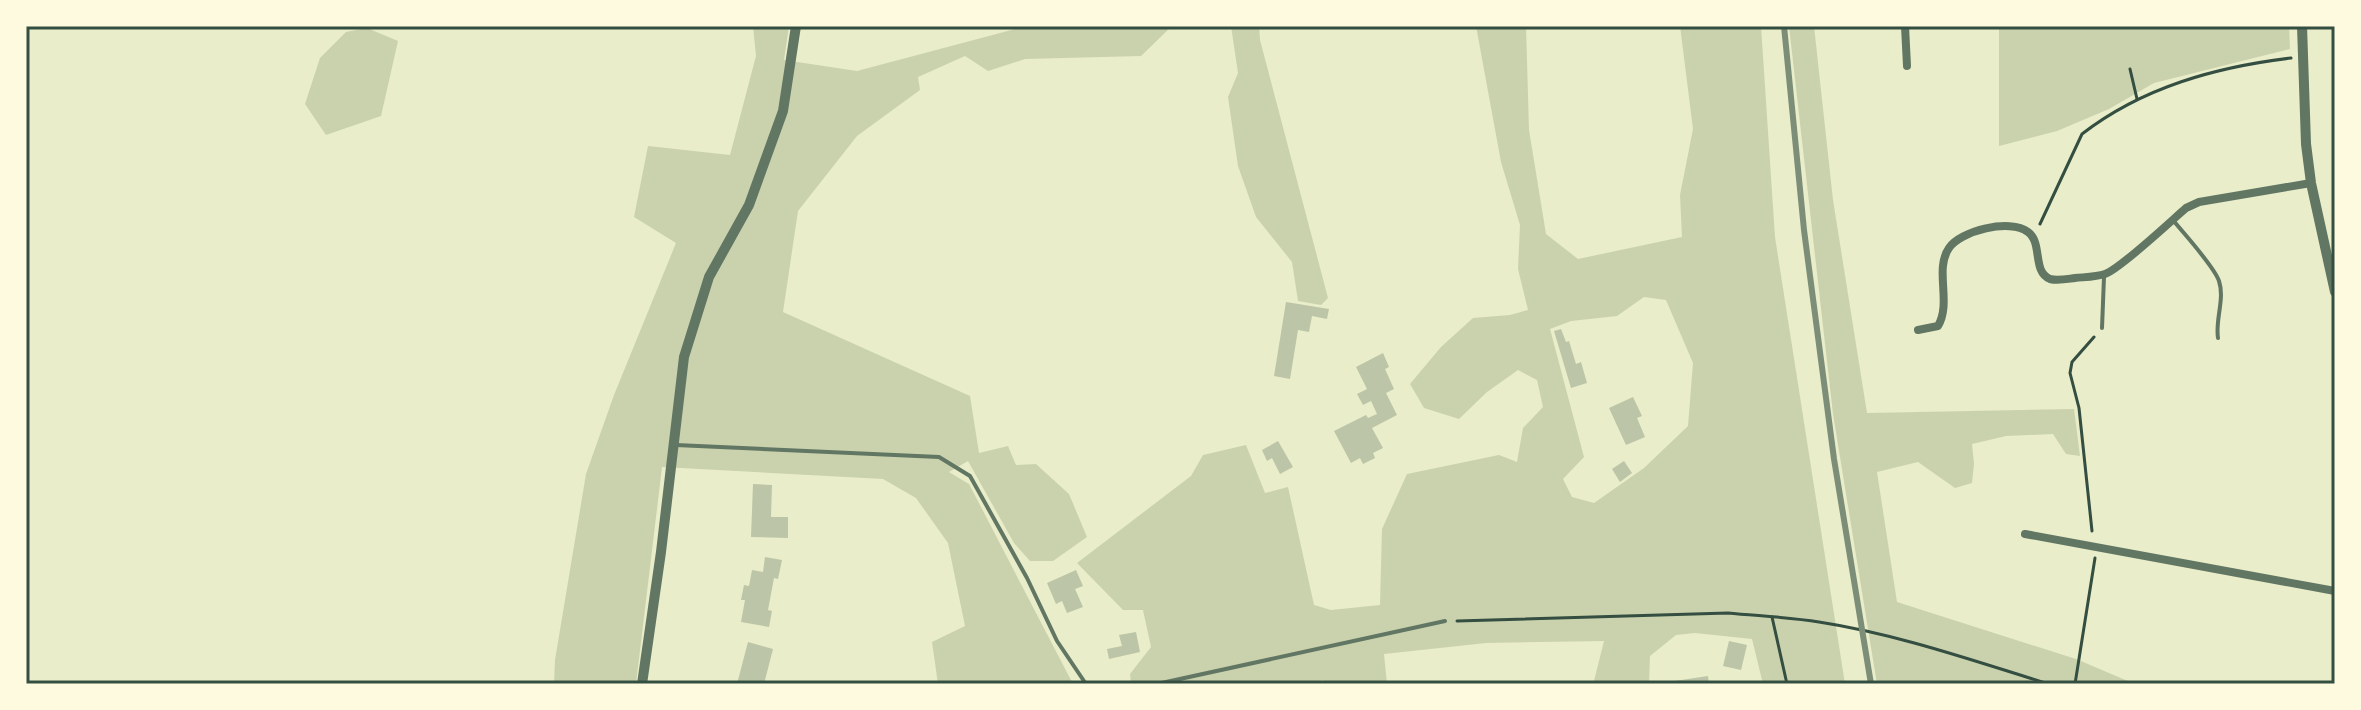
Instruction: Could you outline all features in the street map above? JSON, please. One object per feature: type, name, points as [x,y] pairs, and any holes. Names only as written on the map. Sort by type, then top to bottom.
[{"type":"street","points":[[642,684],[684,357],[709,277],[749,205],[783,111],[796,26]]},
{"type":"street","points":[[1905,26],[1907,66]]},
{"type":"street","points":[[2302,26],[2303,106],[2311,183],[2335,292]]},
{"type":"street","points":[[1918,330],[1938,326],[1943,317],[1943,264],[1947,250],[1956,240],[1979,230],[2017,227],[2027,231],[2035,240],[2040,271],[2048,278],[2060,280],[2104,274],[2199,202],[2311,183]]},
{"type":"street","points":[[2025,534],[2335,591]]},
{"type":"lane","points":[[2173,220],[2219,281],[2218,338]]},
{"type":"lane","points":[[2102,328],[2104,274]]},
{"type":"lane","points":[[674,445],[939,457],[970,476],[1027,578],[1057,641],[1086,684]]},
{"type":"lane","points":[[1157,684],[1445,621]]},
{"type":"path","points":[[2035,240],[2044,212],[2082,134],[2136,98],[2179,81],[2225,68],[2303,57]]},
{"type":"path","points":[[2130,69],[2136,98]]},
{"type":"path","points":[[2075,684],[2096,547],[2091,529],[2079,408],[2070,373],[2072,362],[2102,328]]},
{"type":"path","points":[[1445,621],[1728,613],[1820,622],[1897,638],[2049,684]]},
{"type":"path","points":[[1772,617],[1787,684]]},
{"type":"green space","points":[[753,26],[789,26],[784,60],[857,71],[1026,26],[1172,26],[1141,56],[1025,59],[988,71],[965,56],[918,77],[920,90],[857,136],[798,211],[783,312],[970,396],[979,453],[1008,446],[1016,465],[1036,464],[1069,494],[1087,537],[1053,561],[1030,561],[1014,543],[968,461],[949,472],[969,484],[1073,684],[938,684],[932,642],[965,626],[948,543],[916,498],[883,479],[662,467],[636,684],[554,684],[555,660],[586,474],[614,395],[676,243],[634,217],[648,146],[730,155],[756,56]]},
{"type":"green space","points":[[1231,26],[1259,26],[1260,40],[1328,298],[1321,305],[1298,301],[1292,262],[1256,217],[1238,166],[1228,97],[1238,73]]},
{"type":"green space","points":[[1476,26],[1526,26],[1529,130],[1546,234],[1578,259],[1682,237],[1680,195],[1693,129],[1680,26],[1761,26],[1775,237],[1845,684],[1763,684],[1752,639],[1695,633],[1676,635],[1650,656],[1649,684],[1595,684],[1604,641],[1486,643],[1384,654],[1387,684],[1329,684],[1322,680],[1317,684],[1131,684],[1130,674],[1151,647],[1143,610],[1123,610],[1077,563],[1191,476],[1203,455],[1246,445],[1265,493],[1288,487],[1314,605],[1331,610],[1380,605],[1382,529],[1407,474],[1499,455],[1517,462],[1523,428],[1543,407],[1537,380],[1518,370],[1487,392],[1459,419],[1424,408],[1410,384],[1441,347],[1473,318],[1528,310],[1518,269],[1520,225],[1501,162]],"holes":[[[1644,297],[1666,300],[1693,363],[1688,426],[1644,468],[1594,503],[1572,497],[1563,479],[1584,457],[1550,329],[1571,321],[1617,316]]]},
{"type":"green space","points":[[1789,26],[1814,26],[1833,200],[1867,413],[2074,409],[2080,456],[2066,454],[2053,434],[2006,436],[1972,444],[1972,483],[1955,488],[1918,462],[1877,472],[1897,602],[2076,659],[2135,684],[1877,684],[1833,414]]},
{"type":"green space","points":[[1999,26],[2289,26],[2290,49],[2154,83],[2109,109],[2057,131],[1999,146]]},
{"type":"green space","points":[[367,28],[398,41],[381,116],[326,135],[305,104],[320,58],[346,32]]},
{"type":"building","points":[[1286,302],[1329,309],[1327,319],[1312,316],[1309,332],[1298,330],[1290,379],[1274,376]]},
{"type":"building","points":[[1561,329],[1566,342],[1569,341],[1576,364],[1581,362],[1587,383],[1571,388],[1554,331]]},
{"type":"building","points":[[1383,353],[1389,367],[1385,369],[1394,389],[1386,393],[1397,415],[1372,428],[1383,448],[1373,453],[1375,458],[1363,464],[1360,458],[1351,463],[1334,431],[1366,415],[1368,418],[1377,414],[1371,401],[1363,405],[1357,394],[1367,389],[1356,367]]},
{"type":"building","points":[[1633,397],[1642,416],[1637,418],[1645,437],[1626,445],[1609,408]]},
{"type":"building","points":[[1278,441],[1293,467],[1280,474],[1272,458],[1267,461],[1262,450]]},
{"type":"building","points":[[1624,461],[1632,473],[1620,482],[1612,469]]},
{"type":"building","points":[[753,484],[772,485],[771,517],[788,517],[788,538],[751,537]]},
{"type":"building","points":[[765,557],[782,560],[778,579],[774,578],[768,610],[772,611],[769,627],[741,622],[744,585],[749,586],[752,570],[763,572]]},
{"type":"building","points":[[1076,570],[1083,586],[1075,589],[1083,607],[1067,613],[1062,601],[1056,604],[1047,583]]},
{"type":"building","points":[[1136,632],[1140,652],[1109,659],[1107,649],[1122,646],[1119,635]]},
{"type":"building","points":[[1729,641],[1747,645],[1741,670],[1723,666]]},
{"type":"building","points":[[748,642],[773,649],[764,684],[737,684]]},
{"type":"building","points":[[1708,676],[1709,684],[1668,684],[1668,682]]},
{"type":"railway","points":[[1784,26],[1804,230],[1834,459],[1871,684]]}]
